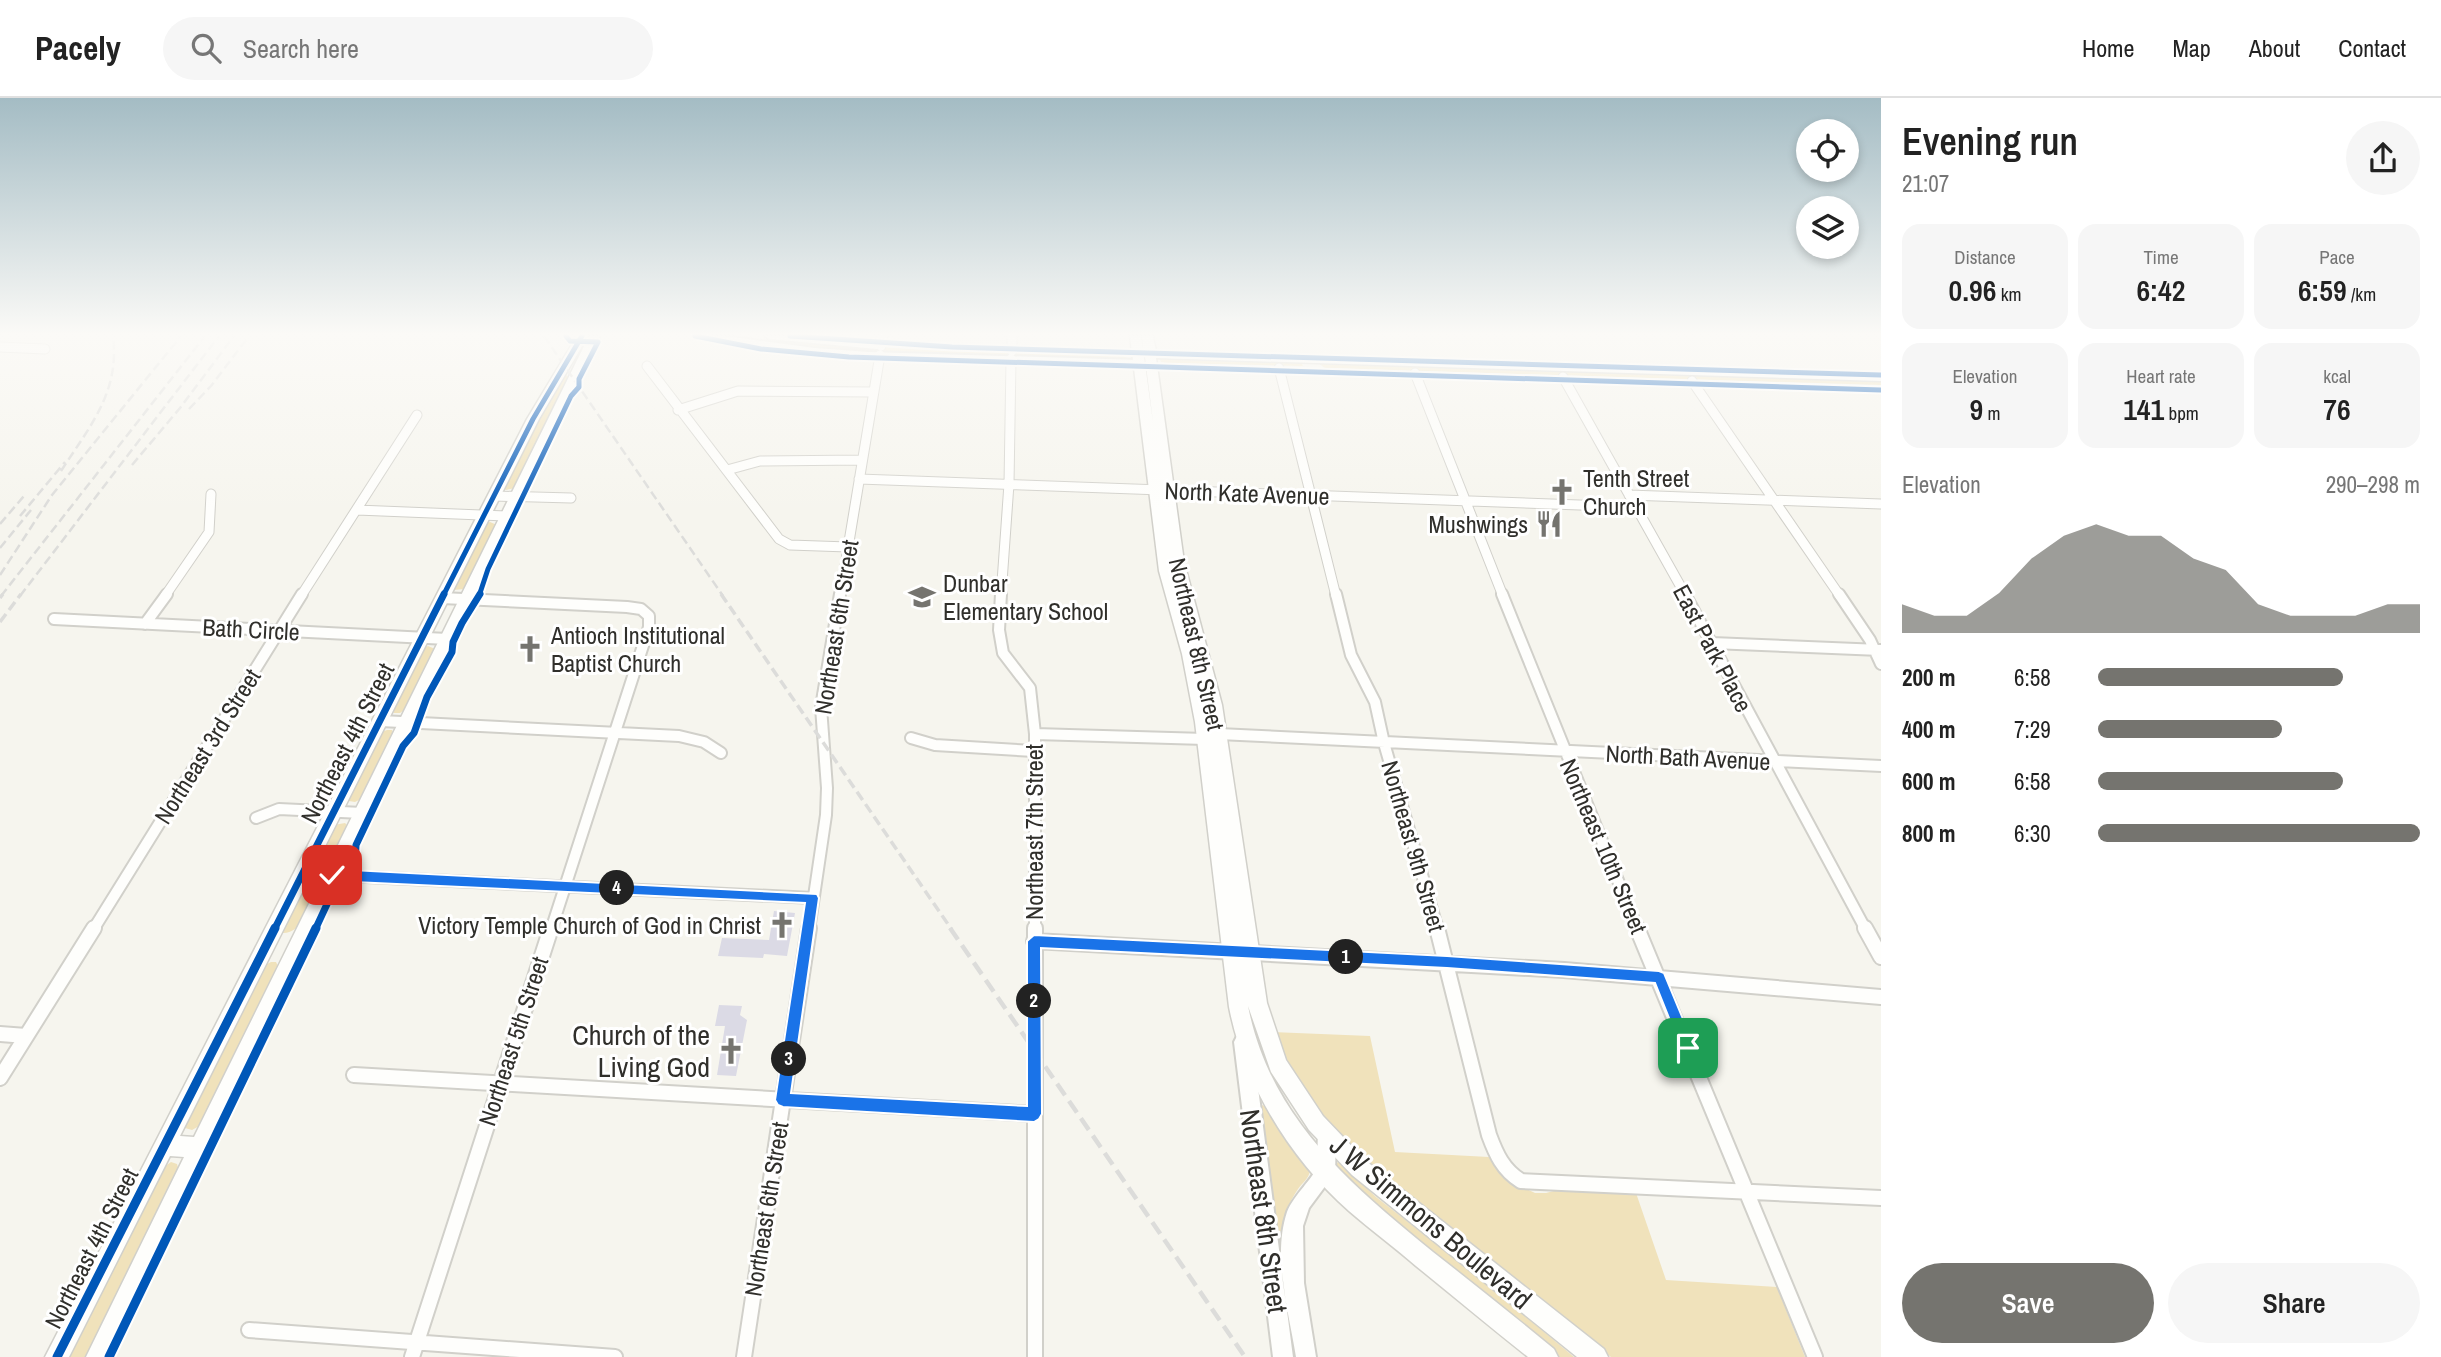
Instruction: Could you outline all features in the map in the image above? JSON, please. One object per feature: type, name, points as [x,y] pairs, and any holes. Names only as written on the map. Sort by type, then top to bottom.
[{"type":"main road","name":"Northeast 4th Street","points":[[57,1357],[547,395]]},
{"type":"main road","name":"Northeast 4th Street","points":[[98,1357],[566,395]]},
{"type":"main road","name":"Northeast 8th Street","points":[[1149,395],[1161,490],[1179,572],[1206,664],[1212,737],[1240,952]]},
{"type":"main road","points":[[264,949],[296,950]]},
{"type":"main road","name":"J W Simmons Boulevard","points":[[1240,952],[1241,1023],[1250,1055],[1265,1086],[1291,1127],[1326,1173],[1356,1203],[1546,1357]]},
{"type":"main road","name":"J W Simmons Boulevard","points":[[1240,952],[1269,1046],[1296,1095],[1327,1136],[1376,1182],[1581,1350],[1596,1357]]},
{"type":"main road","points":[[164,1145],[199,1149]]},
{"type":"street","points":[[667,395],[779,539],[790,545],[848,547]]},
{"type":"street","points":[[678,411],[727,395]]},
{"type":"street","name":"Northeast 6th Street","points":[[744,1357],[827,804],[821,707],[874,395]]},
{"type":"street","name":"Northeast 7th Street","points":[[1011,395],[1009,484],[999,630],[1003,653],[1030,688],[1035,734],[1035,1357]]},
{"type":"street","name":"Northeast 9th Street","points":[[1286,395],[1351,655],[1376,702],[1384,743],[1447,962],[1489,1135],[1500,1162],[1508,1175],[1521,1181],[1746,1190]]},
{"type":"street","name":"Northeast 10th Street","points":[[1424,395],[1564,751],[1815,1357]]},
{"type":"street","name":"East Park Place","points":[[1573,395],[1712,643],[1881,957]]},
{"type":"street","points":[[1701,395],[1878,650],[1881,664]]},
{"type":"street","name":"Northeast 3rd Street","points":[[0,1078],[417,415]]},
{"type":"street","points":[[727,470],[760,461],[862,460]]},
{"type":"street","name":"North Kate Avenue","points":[[859,479],[1635,507]]},
{"type":"street","points":[[145,624],[195,556],[209,532],[211,494]]},
{"type":"street","points":[[1629,495],[1881,504]]},
{"type":"street","points":[[494,496],[571,498]]},
{"type":"street","points":[[357,510],[506,516]]},
{"type":"street","points":[[442,598],[467,598]]},
{"type":"street","name":"Northeast 5th Street","points":[[415,1350],[649,627],[649,615],[641,609],[467,598]]},
{"type":"street","name":"Bath Circle","points":[[54,619],[447,639]]},
{"type":"street","points":[[1712,643],[1878,650]]},
{"type":"street","points":[[381,720],[679,736],[704,742],[721,753]]},
{"type":"street","name":"North Bath Avenue","points":[[1035,734],[1384,743],[1881,766]]},
{"type":"street","points":[[911,738],[935,745],[1034,751]]},
{"type":"street","points":[[256,818],[279,809],[362,813]]},
{"type":"street","points":[[302,874],[813,898]]},
{"type":"street","points":[[1034,941],[1447,962],[1881,997]]},
{"type":"street","name":"Northeast 8th Street","points":[[1241,1023],[1283,1357]]},
{"type":"street","points":[[0,1034],[26,1036]]},
{"type":"street","points":[[354,1074],[1034,1114]]},
{"type":"street","points":[[1326,1173],[1327,1136]]},
{"type":"street","name":"Northeast 8th Street","points":[[1306,1357],[1292,1249],[1293,1222],[1305,1198],[1326,1173]]},
{"type":"street","points":[[1746,1190],[1881,1198]]},
{"type":"street","points":[[1502,1322],[1533,1357]]},
{"type":"street","points":[[249,1331],[415,1350],[615,1357]]},
{"type":"shaded area","points":[[550,395],[561,395],[515,488],[506,490],[503,487]]},
{"type":"shaded area","points":[[490,522],[497,525],[465,589],[453,590],[484,524]]},
{"type":"shaded area","points":[[428,646],[435,649],[407,708],[400,713],[394,713],[391,709],[421,649]]},
{"type":"shaded area","points":[[392,730],[394,735],[363,798],[355,802],[349,801],[348,797],[379,733]]},
{"type":"shaded area","points":[[345,823],[348,826],[334,856],[317,863],[316,859],[334,825]]},
{"type":"shaded area","points":[[310,884],[318,889],[301,924],[282,933],[281,929],[301,889]]},
{"type":"shaded area","points":[[276,962],[279,968],[201,1125],[192,1130],[185,1128],[184,1122],[261,967]]},
{"type":"shaded area","points":[[1272,1032],[1370,1036],[1395,1152],[1489,1157],[1510,1181],[1535,1193],[1565,1188],[1636,1193],[1666,1280],[1777,1287],[1805,1357],[1611,1357],[1381,1178],[1326,1123],[1293,1076]]},
{"type":"shaded area","points":[[1262,1105],[1310,1170],[1289,1204],[1281,1231],[1275,1231],[1258,1109]]},
{"type":"shaded area","points":[[171,1162],[177,1164],[179,1171],[87,1357],[66,1357],[161,1169]]},
{"type":"shaded area","points":[[1339,1162],[1376,1197],[1574,1357],[1557,1357],[1356,1196],[1333,1164]]},
{"type":"building","name":"Victory Temple Church of God in Christ","points":[[774,911],[795,913],[787,956],[718,956],[722,938],[769,940]]},
{"type":"building","name":"Church of the Living God","points":[[719,1005],[742,1006],[740,1015],[747,1020],[736,1076],[717,1075],[725,1026],[715,1026]]},
{"type":"railway","points":[[61,471],[92,423],[105,395]]},
{"type":"railway","points":[[0,575],[52,495],[133,395]]},
{"type":"railway","points":[[1,596],[159,395]]},
{"type":"railway","points":[[20,596],[174,395]]},
{"type":"railway","points":[[132,465],[190,395]]},
{"type":"railway","points":[[189,409],[203,395]]},
{"type":"railway","points":[[584,395],[723,596]]},
{"type":"railway","points":[[20,516],[65,462]]},
{"type":"railway","points":[[0,524],[24,496]]},
{"type":"railway","points":[[0,548],[31,510]]},
{"type":"railway","points":[[0,598],[3,594]]},
{"type":"railway","points":[[0,622],[21,594]]},
{"type":"railway","points":[[721,594],[952,930]]},
{"type":"railway","points":[[950,928],[1245,1357]]},
{"type":"cycle path","points":[[57,1357],[547,395]]},
{"type":"cycle path","points":[[109,1357],[328,902],[343,887],[355,863],[356,845],[403,746],[414,733],[427,697],[452,652],[453,642],[462,623],[481,593],[488,569],[572,395]]},
{"type":"place","name":"Tenth Street Church","points":[[1562,492]]},
{"type":"place","name":"Mushwings","points":[[1549,524]]},
{"type":"place","name":"Dunbar Elementary School","points":[[922,597]]},
{"type":"place","name":"Antioch Institutional Baptist Church","points":[[530,649]]},
{"type":"place","name":"Victory Temple Church of God in Christ","points":[[782,925]]},
{"type":"place","name":"Church of the Living God","points":[[731,1051]]},
{"type":"route","points":[[332,875],[813,898],[783,1100],[1034,1114],[1034,941],[1447,962],[1659,977],[1688,1048]]}]
